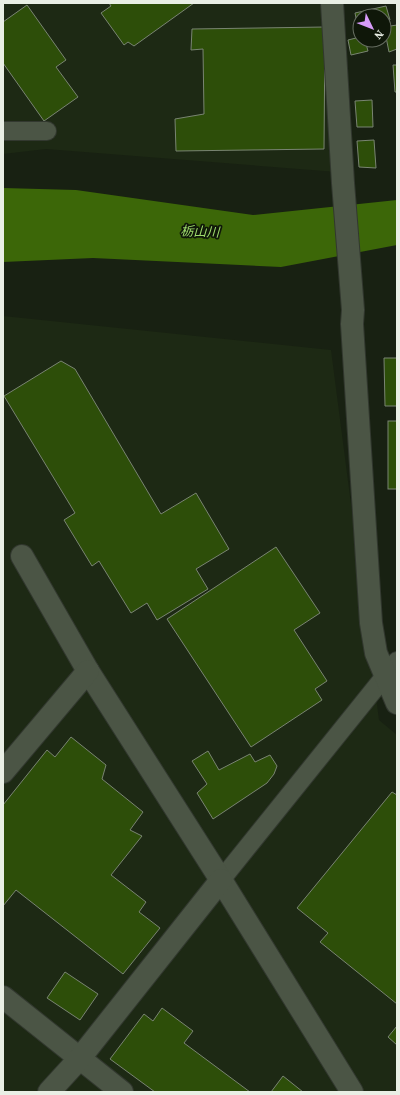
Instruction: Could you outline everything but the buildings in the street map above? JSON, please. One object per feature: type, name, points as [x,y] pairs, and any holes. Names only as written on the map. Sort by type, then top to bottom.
[{"type":"street","points":[[332,3],[371,623],[376,653],[391,668],[397,703]]},
{"type":"street","points":[[3,131],[47,132]]},
{"type":"street","points":[[22,556],[88,671],[221,880],[352,1092]]},
{"type":"street","points":[[49,1092],[80,1058],[391,668]]},
{"type":"street","points":[[3,772],[88,671]]},
{"type":"street","points":[[3,997],[122,1092]]},
{"type":"shaded area","points":[[3,3],[328,3],[337,172],[46,149],[3,154]]},
{"type":"shaded area","points":[[3,316],[331,350],[379,720],[397,735],[397,1092],[3,1092]]},
{"type":"water","name":"栃山川","points":[[3,188],[76,190],[253,215],[397,200],[397,245],[281,267],[93,258],[3,262]]}]
